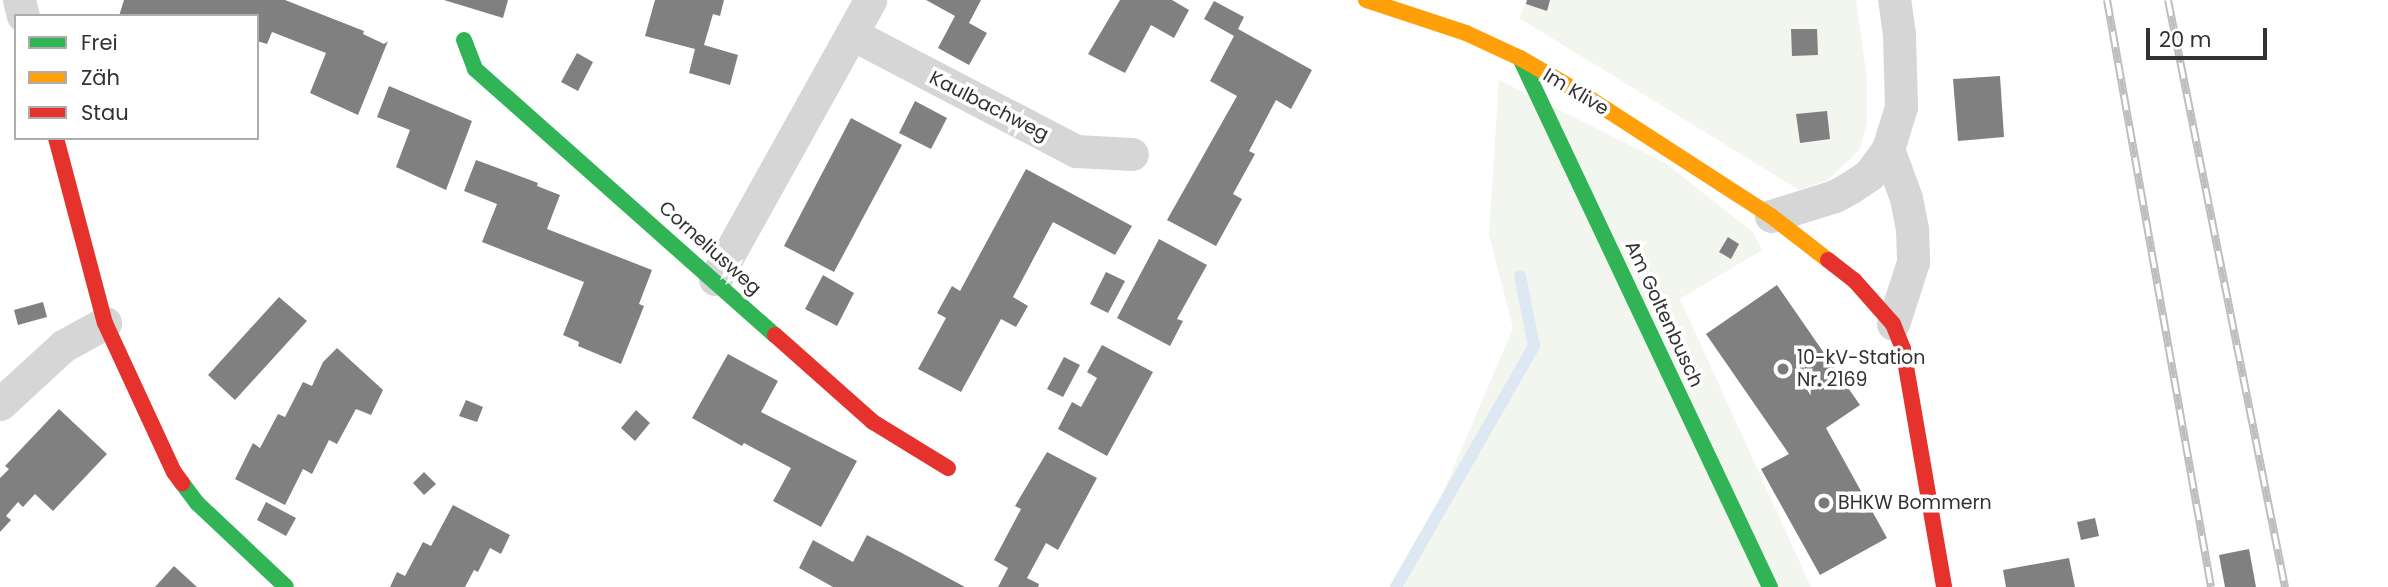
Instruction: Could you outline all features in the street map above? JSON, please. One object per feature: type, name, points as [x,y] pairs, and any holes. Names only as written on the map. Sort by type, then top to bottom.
[{"type":"street","points":[[715,279],[870,0]]},
{"type":"street","name":"Im Klive","points":[[1366,0],[1466,33],[1520,58],[1584,95],[1771,216],[1854,280],[1893,324],[1908,375],[1944,587]]},
{"type":"street","points":[[1771,216],[1835,196],[1851,187],[1869,175],[1888,149],[1901,107],[1895,0]]},
{"type":"street","name":"Kaulbachweg","points":[[852,34],[1076,151],[1132,154]]},
{"type":"street","name":"Corneliusweg","points":[[464,40],[475,69],[715,279],[873,422],[948,468]]},
{"type":"street","name":"Am Goltenbusch","points":[[1520,58],[1770,587]]},
{"type":"street","points":[[57,140],[105,323],[174,472],[197,503],[286,587]]},
{"type":"street","points":[[1888,149],[1906,198],[1912,229],[1913,262],[1893,324]]},
{"type":"street","points":[[0,404],[63,346],[105,323]]},
{"type":"shaded area","points":[[1527,0],[1856,0],[1867,78],[1867,122],[1860,149],[1828,180],[1799,190],[1519,18]]},
{"type":"shaded area","points":[[1499,80],[1664,162],[1753,232],[1762,250],[1680,299],[1811,587],[1403,587],[1513,328],[1489,235]]},
{"type":"building","points":[[124,0],[285,0],[364,31],[363,34],[384,44],[388,41],[358,115],[310,93],[326,53],[272,32],[267,44],[259,42],[259,14],[120,14]]},
{"type":"building","points":[[444,0],[508,0],[503,18]]},
{"type":"building","points":[[655,0],[724,0],[720,16],[713,14],[704,45],[738,55],[730,85],[689,73],[695,49],[645,36]]},
{"type":"building","points":[[926,0],[981,0],[969,23],[987,33],[969,65],[938,48],[955,16]]},
{"type":"building","points":[[1120,0],[1172,0],[1189,10],[1174,38],[1151,25],[1125,73],[1088,54]]},
{"type":"building","points":[[1527,0],[1550,0],[1547,11],[1526,4]]},
{"type":"building","points":[[1214,1],[1244,17],[1238,29],[1312,70],[1291,109],[1276,100],[1249,151],[1255,154],[1233,194],[1242,199],[1216,246],[1167,220],[1237,96],[1210,81],[1234,36],[1204,19]]},
{"type":"building","points":[[1791,29],[1817,29],[1818,55],[1792,56]]},
{"type":"building","points":[[577,53],[593,62],[578,91],[561,82]]},
{"type":"building","points":[[2000,76],[2004,137],[1958,141],[1953,79]]},
{"type":"building","points":[[389,86],[472,121],[446,190],[396,167],[410,130],[377,117]]},
{"type":"building","points":[[915,101],[947,118],[931,149],[899,133]]},
{"type":"building","points":[[1827,111],[1830,139],[1800,143],[1796,114]]},
{"type":"building","points":[[851,118],[902,145],[834,272],[784,246]]},
{"type":"building","points":[[476,160],[538,183],[537,186],[560,195],[547,229],[652,270],[639,304],[644,306],[621,364],[578,346],[579,342],[563,335],[584,282],[482,242],[497,204],[464,191]]},
{"type":"building","points":[[1026,169],[1132,226],[1115,255],[1053,222],[1013,297],[1028,306],[1016,327],[1001,319],[961,392],[918,369],[946,318],[937,313],[952,286],[960,291]]},
{"type":"building","points":[[1728,237],[1739,244],[1731,259],[1719,252]]},
{"type":"building","points":[[1159,239],[1207,265],[1177,319],[1183,321],[1170,346],[1117,318]]},
{"type":"building","points":[[1106,272],[1125,281],[1108,313],[1090,304]]},
{"type":"building","points":[[823,275],[854,293],[837,326],[805,309]]},
{"type":"building","points":[[1777,285],[1860,405],[1826,428],[1887,538],[1820,575],[1761,469],[1789,454],[1706,334]]},
{"type":"building","points":[[279,297],[307,321],[235,400],[208,375]]},
{"type":"building","points":[[43,302],[47,317],[18,325],[14,310]]},
{"type":"building","points":[[1102,345],[1153,372],[1107,456],[1058,429],[1072,402],[1081,407],[1097,378],[1087,372]]},
{"type":"building","points":[[337,348],[383,390],[371,415],[356,409],[337,444],[329,440],[312,474],[303,469],[285,505],[235,479],[253,443],[260,448],[278,414],[285,417],[303,382],[312,386],[323,362]]},
{"type":"building","points":[[728,354],[778,381],[761,412],[857,461],[821,527],[773,501],[791,468],[744,443],[742,446],[692,418]]},
{"type":"building","points":[[1064,357],[1080,365],[1063,397],[1047,389]]},
{"type":"building","points":[[466,400],[483,407],[477,422],[459,416]]},
{"type":"building","points":[[59,409],[107,454],[53,511],[35,494],[23,507],[18,502],[6,516],[11,520],[0,532],[0,478],[9,469],[5,466]]},
{"type":"building","points":[[636,410],[650,423],[635,441],[621,428]]},
{"type":"building","points":[[1047,452],[1097,478],[1058,550],[1046,543],[1027,578],[1039,584],[1038,587],[998,587],[1008,568],[994,560],[1021,509],[1015,506]]},
{"type":"building","points":[[424,472],[436,484],[424,495],[413,483]]},
{"type":"building","points":[[266,502],[296,518],[286,536],[257,520]]},
{"type":"building","points":[[453,505],[510,535],[501,554],[490,548],[478,572],[474,570],[465,587],[390,587],[397,572],[405,576],[423,542],[431,546]]},
{"type":"building","points":[[2095,518],[2099,536],[2081,540],[2077,522]]},
{"type":"building","points":[[867,535],[965,587],[833,587],[799,568],[813,540],[853,562]]},
{"type":"building","points":[[2249,549],[2256,587],[2225,587],[2219,555]]},
{"type":"building","points":[[2069,558],[2075,587],[2006,587],[2003,570]]},
{"type":"building","points":[[174,566],[197,587],[155,587]]},
{"type":"waterway","points":[[1396,587],[1534,346],[1520,276]]},
{"type":"railway","points":[[2107,0],[2211,587]]},
{"type":"railway","points":[[2168,0],[2285,587]]},
{"type":"traffic: fast","points":[[464,40],[475,69],[775,335]]},
{"type":"traffic: fast","points":[[1520,58],[1770,587]]},
{"type":"traffic: fast","points":[[182,483],[197,503],[286,587]]},
{"type":"traffic: slow","points":[[1366,0],[1466,33],[1520,58],[1584,95],[1771,216],[1828,260]]},
{"type":"traffic: jam","points":[[57,140],[105,323],[174,472],[182,483]]},
{"type":"traffic: jam","points":[[1828,260],[1854,280],[1893,324],[1903,349],[1944,587]]},
{"type":"traffic: jam","points":[[775,335],[873,422],[948,468]]},
{"type":"place","name":"10-kV-Station Nr. 2169","points":[[1783,369]]},
{"type":"place","name":"BHKW Bommern","points":[[1824,503]]}]
